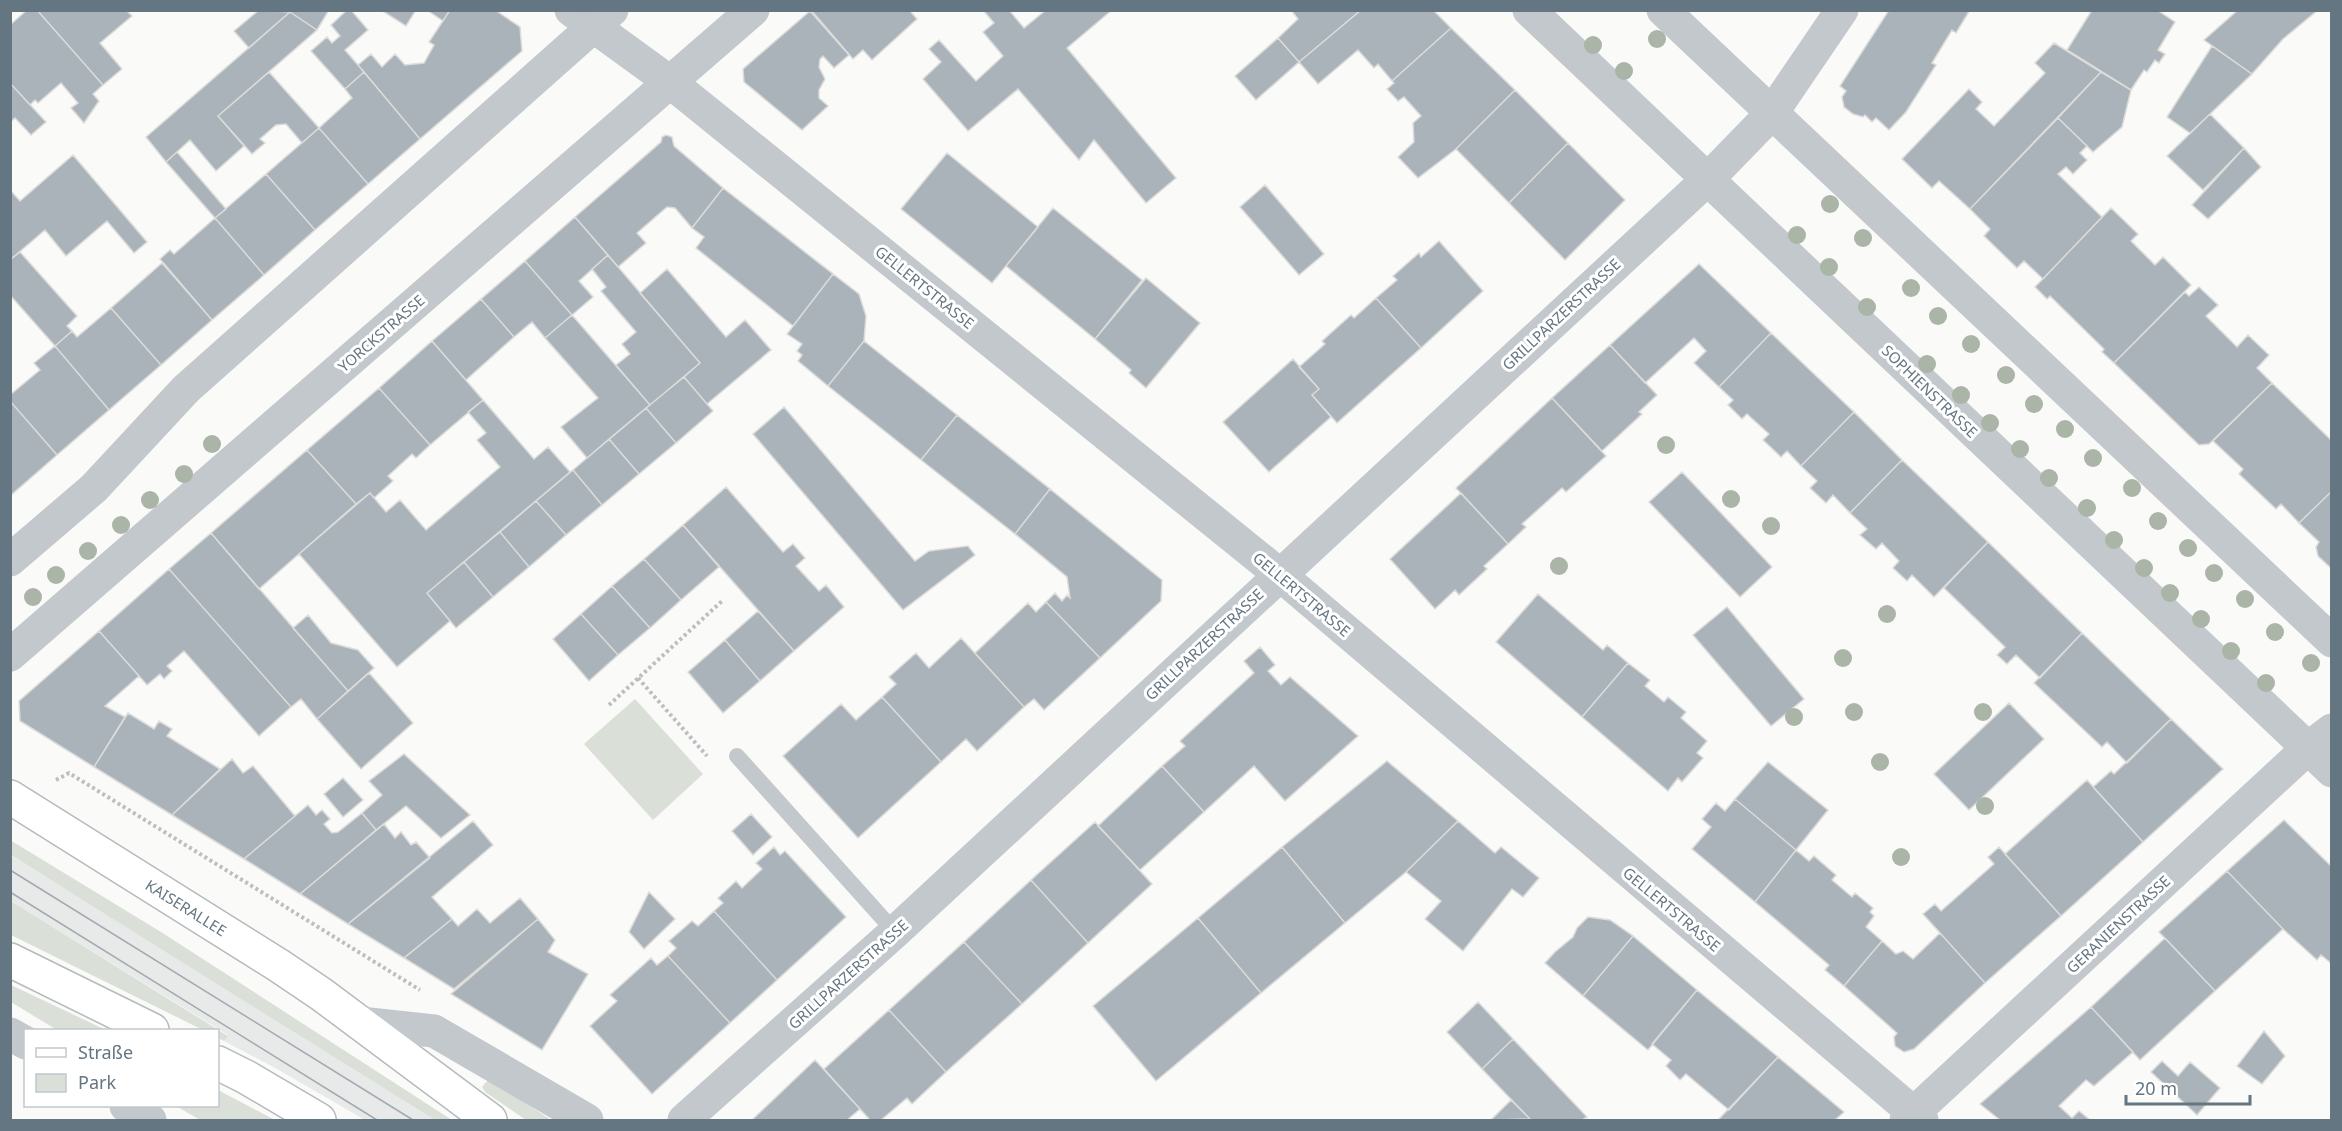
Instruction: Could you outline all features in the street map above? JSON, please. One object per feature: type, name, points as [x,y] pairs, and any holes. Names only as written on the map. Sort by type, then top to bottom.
[{"type":"main road","name":"KAISERALLEE","points":[[10,797],[278,965],[490,1120]]},
{"type":"main road","points":[[10,960],[150,1029]]},
{"type":"main road","points":[[219,1064],[319,1120]]},
{"type":"street","name":"YORCKSTRASSE","points":[[10,655],[753,10]]},
{"type":"street","name":"SOPHIENSTRASSE","points":[[1529,10],[1707,179],[2319,740],[2331,771]]},
{"type":"street","points":[[1663,10],[2331,641]]},
{"type":"street","name":"GRILLPARZERSTRASSE","points":[[684,1120],[895,932],[1707,179],[1772,113],[1842,10]]},
{"type":"street","name":"GELLERTSTRASSE","points":[[592,16],[670,82],[1279,574],[1914,1118]]},
{"type":"street","points":[[10,560],[93,488],[186,389],[592,16]]},
{"type":"street","name":"GERANIENSTRASSE","points":[[1914,1118],[2319,740]]},
{"type":"street","name":"KAISERALLEE","points":[[360,1023],[434,1031],[587,1120]]},
{"type":"street","points":[[10,1034],[24,1042]]},
{"type":"street","points":[[128,1107],[150,1120]]},
{"type":"lane","points":[[737,756],[895,932]]},
{"type":"path","points":[[609,705],[722,601]]},
{"type":"path","points":[[638,678],[713,762]]},
{"type":"path","points":[[55,781],[69,773],[434,999],[434,1031]]},
{"type":"shaded area","points":[[10,855],[435,1120],[365,1120],[224,1041],[228,1035],[219,1029],[11,901]]},
{"type":"green space","points":[[635,699],[703,774],[653,820],[584,744]]},
{"type":"green space","points":[[10,840],[161,932],[452,1120],[435,1120],[11,855]]},
{"type":"green space","points":[[10,901],[217,1029],[201,1029],[11,935]]},
{"type":"green space","points":[[11,985],[104,1029],[55,1029],[11,1002]]},
{"type":"green space","points":[[219,1030],[228,1036],[224,1041],[219,1038]]},
{"type":"green space","points":[[489,1079],[551,1120],[526,1120],[485,1092],[482,1087]]},
{"type":"green space","points":[[219,1091],[275,1120],[200,1120],[178,1107],[219,1107]]},
{"type":"building","points":[[27,10],[37,10],[103,85],[93,94],[99,101],[84,123],[71,108],[78,103],[61,83],[38,103],[35,100],[30,105],[10,83],[10,25]]},
{"type":"building","points":[[37,10],[126,10],[132,16],[100,43],[122,69],[103,85]]},
{"type":"building","points":[[259,10],[290,12],[249,48],[234,31]]},
{"type":"building","points":[[291,10],[329,10],[317,30],[290,12]]},
{"type":"building","points":[[347,10],[351,10],[368,30],[345,50],[364,72],[345,89],[311,51],[327,37],[332,43],[340,36],[331,25]]},
{"type":"building","points":[[381,10],[416,10],[406,26]]},
{"type":"building","points":[[427,10],[450,10],[443,21]]},
{"type":"building","points":[[450,10],[495,10],[520,27],[522,51],[420,139],[358,65],[371,54],[382,67],[395,54],[405,65],[424,63],[434,45],[429,42]]},
{"type":"building","points":[[811,10],[909,10],[917,19],[872,60],[863,50],[853,59]]},
{"type":"building","points":[[983,10],[1009,10],[1024,28],[1046,10],[1112,10],[1067,48],[1176,178],[1146,203],[1094,140],[1079,160],[1018,89],[968,131],[923,79],[941,62],[929,49],[939,40],[976,81],[1003,56],[983,32],[994,23]]},
{"type":"building","points":[[1291,10],[1361,10],[1299,62],[1278,38],[1298,19]]},
{"type":"building","points":[[1361,10],[1433,10],[1451,28],[1392,81],[1378,64],[1374,68],[1358,50],[1318,84],[1299,62]]},
{"type":"building","points":[[1889,10],[1970,10],[1956,33],[1952,30],[1932,63],[1936,65],[1906,112],[1889,130],[1876,118],[1872,122],[1865,115],[1863,117],[1853,114],[1844,107],[1842,97],[1846,91],[1840,86]]},
{"type":"building","points":[[2092,10],[2157,10],[2175,22],[2158,50],[2165,54],[2159,63],[2155,60],[2147,72],[2144,70],[2131,90],[2067,50]]},
{"type":"building","points":[[2238,10],[2318,10],[2283,39],[2252,74],[2204,40]]},
{"type":"building","points":[[810,11],[849,55],[834,68],[823,56],[820,59],[819,67],[825,79],[819,90],[819,98],[828,106],[802,130],[744,82],[743,69]]},
{"type":"building","points":[[290,12],[317,30],[218,116],[244,146],[216,171],[190,140],[166,162],[146,137]]},
{"type":"building","points":[[1451,28],[1515,90],[1456,149],[1418,178],[1398,157],[1414,142],[1413,123],[1421,116],[1404,97],[1398,101],[1387,89],[1394,83],[1392,81]]},
{"type":"building","points":[[1278,38],[1299,62],[1256,100],[1235,76]]},
{"type":"building","points":[[2054,43],[2101,72],[1970,209],[1939,181],[1932,188],[1902,159],[1969,89],[1982,102],[1976,109],[1994,126],[2045,73],[2035,63]]},
{"type":"building","points":[[2212,46],[2252,74],[2190,133],[2167,117]]},
{"type":"building","points":[[269,72],[319,128],[302,143],[286,124],[276,125],[260,139],[265,143],[252,154],[218,116]]},
{"type":"building","points":[[364,72],[420,139],[368,184],[319,128],[352,98],[345,89]]},
{"type":"building","points":[[2101,72],[2131,90],[2122,127],[2093,152],[2058,118]]},
{"type":"building","points":[[10,83],[46,122],[31,135],[15,118],[10,122]]},
{"type":"building","points":[[1515,90],[1568,143],[1509,203],[1456,149]]},
{"type":"building","points":[[2210,114],[2244,148],[2203,190],[2167,156]]},
{"type":"building","points":[[2058,118],[2087,146],[2080,153],[2087,160],[2073,174],[2066,167],[2058,174],[2102,217],[2043,279],[2024,261],[2017,268],[1984,236],[1990,229],[1970,209]]},
{"type":"building","points":[[319,128],[368,184],[315,230],[266,174]]},
{"type":"building","points":[[666,135],[672,137],[674,146],[723,188],[692,228],[675,208],[667,207],[637,233],[646,243],[618,267],[575,217],[661,142],[662,137]]},
{"type":"building","points":[[1568,143],[1625,200],[1565,260],[1509,203]]},
{"type":"building","points":[[2244,148],[2261,167],[2208,219],[2192,205]]},
{"type":"building","points":[[177,152],[226,209],[215,218],[166,162]]},
{"type":"building","points":[[947,153],[1038,227],[992,283],[901,209]]},
{"type":"building","points":[[73,155],[147,242],[134,253],[107,221],[66,256],[45,230],[10,260],[10,190],[20,201]]},
{"type":"building","points":[[266,174],[315,230],[264,275],[215,218]]},
{"type":"building","points":[[1265,185],[1324,254],[1299,275],[1240,207]]},
{"type":"building","points":[[723,188],[833,274],[793,326],[696,248],[704,237],[692,228]]},
{"type":"building","points":[[1053,208],[1142,280],[1095,339],[1006,266]]},
{"type":"building","points":[[2111,208],[2138,234],[2131,241],[2155,265],[2163,257],[2191,285],[2114,363],[2102,352],[2104,349],[2050,296],[2047,299],[2035,287]]},
{"type":"building","points":[[575,217],[608,255],[579,281],[593,297],[572,315],[525,261]]},
{"type":"building","points":[[215,218],[264,275],[212,320],[160,259],[170,250],[174,254]]},
{"type":"building","points":[[1439,241],[1483,291],[1421,348],[1376,298],[1397,280],[1393,276],[1419,253],[1421,257]]},
{"type":"building","points":[[20,252],[77,316],[67,326],[72,331],[55,346],[10,295],[10,260]]},
{"type":"building","points":[[608,255],[700,363],[650,405],[616,365],[630,354],[622,344],[636,332],[601,291],[606,287],[592,269]]},
{"type":"building","points":[[525,261],[572,315],[545,338],[532,322],[514,337],[481,299]]},
{"type":"building","points":[[162,263],[212,320],[161,365],[111,308]]},
{"type":"building","points":[[1699,264],[1771,333],[1719,387],[1694,363],[1706,351],[1694,338],[1645,383],[1610,345]]},
{"type":"building","points":[[667,269],[726,337],[745,320],[771,350],[707,404],[684,377],[700,363],[640,293]]},
{"type":"building","points":[[833,274],[859,294],[866,316],[864,341],[828,386],[798,361],[802,355],[797,351],[802,344],[787,334]]},
{"type":"building","points":[[1146,278],[1200,323],[1146,388],[1129,373],[1131,370],[1095,339]]},
{"type":"building","points":[[2199,287],[2218,305],[2206,316],[2237,347],[2248,335],[2269,355],[2257,368],[2272,383],[2209,444],[2199,445],[2114,363],[2185,292],[2189,296]]},
{"type":"building","points":[[1376,298],[1421,348],[1337,423],[1312,395],[1319,389],[1299,367],[1325,344],[1322,341],[1351,315],[1354,318]]},
{"type":"building","points":[[481,299],[514,337],[466,380],[432,341]]},
{"type":"building","points":[[111,308],[161,365],[109,410],[55,346],[72,331],[77,337]]},
{"type":"building","points":[[572,315],[650,405],[587,458],[561,427],[598,398],[545,338]]},
{"type":"building","points":[[1771,333],[1854,412],[1801,466],[1787,451],[1781,457],[1763,440],[1769,434],[1747,414],[1742,419],[1728,405],[1733,400],[1719,387]]},
{"type":"building","points":[[432,341],[483,400],[430,445],[379,388]]},
{"type":"building","points":[[864,341],[957,415],[921,460],[828,386]]},
{"type":"building","points":[[1610,345],[1657,395],[1639,412],[1642,414],[1602,451],[1552,398]]},
{"type":"building","points":[[55,346],[109,410],[57,455],[10,401],[10,395],[40,370],[34,363]]},
{"type":"building","points":[[1293,359],[1319,389],[1312,395],[1331,417],[1269,472],[1223,422]]},
{"type":"building","points":[[684,377],[713,411],[676,443],[646,408]]},
{"type":"building","points":[[2272,383],[2332,441],[2332,491],[2299,523],[2281,504],[2276,509],[2239,474],[2243,469],[2213,441]]},
{"type":"building","points":[[379,388],[430,445],[416,458],[412,454],[388,476],[393,481],[374,498],[370,493],[356,504],[307,450]]},
{"type":"building","points":[[1552,398],[1606,456],[1566,492],[1562,488],[1522,524],[1526,527],[1508,544],[1456,488]]},
{"type":"building","points":[[483,400],[534,459],[548,447],[570,472],[427,593],[450,621],[397,667],[299,554],[370,493],[386,512],[400,500],[426,530],[500,467],[477,440],[486,433],[468,412]]},
{"type":"building","points":[[10,401],[57,455],[10,496]]},
{"type":"building","points":[[784,407],[915,561],[929,551],[968,546],[975,555],[903,610],[753,434]]},
{"type":"building","points":[[646,408],[676,443],[639,474],[609,439]]},
{"type":"building","points":[[1854,412],[1902,460],[1850,513],[1833,495],[1826,503],[1810,488],[1817,481],[1801,466]]},
{"type":"building","points":[[957,415],[1050,489],[1015,534],[921,460]]},
{"type":"building","points":[[609,439],[639,474],[602,505],[573,470]]},
{"type":"building","points":[[307,450],[356,504],[259,589],[211,533]]},
{"type":"building","points":[[1902,460],[1988,542],[1934,597],[1912,575],[1907,581],[1893,568],[1899,561],[1882,543],[1876,549],[1860,535],[1867,529],[1850,513]]},
{"type":"building","points":[[573,470],[602,505],[566,535],[536,501]]},
{"type":"building","points":[[1682,472],[1772,567],[1740,597],[1649,502]]},
{"type":"building","points":[[726,487],[783,552],[793,544],[805,558],[796,566],[819,591],[826,585],[844,607],[794,651],[683,525]]},
{"type":"building","points":[[1050,489],[1162,580],[1161,601],[1100,658],[1046,602],[1055,593],[1062,601],[1067,595],[1070,598],[1067,577],[1015,534]]},
{"type":"building","points":[[2332,491],[2332,569],[2318,556],[2316,547],[2319,542],[2299,523]]},
{"type":"building","points":[[1461,493],[1508,544],[1484,566],[1487,569],[1459,595],[1455,590],[1435,609],[1390,559]]},
{"type":"building","points":[[536,501],[566,535],[529,567],[500,532]]},
{"type":"building","points":[[683,525],[719,567],[681,600],[644,559]]},
{"type":"building","points":[[500,532],[529,567],[493,597],[464,562]]},
{"type":"building","points":[[211,533],[348,691],[317,719],[301,699],[291,707],[169,569]]},
{"type":"building","points":[[1988,542],[2082,633],[2040,678],[2016,655],[2007,664],[1997,655],[2005,647],[1944,588]]},
{"type":"building","points":[[644,559],[681,600],[650,628],[612,586]]},
{"type":"building","points":[[464,562],[493,597],[456,628],[427,593]]},
{"type":"building","points":[[169,569],[291,707],[259,736],[184,651],[167,666],[172,671],[164,679],[160,674],[147,685],[99,631]]},
{"type":"building","points":[[612,586],[650,628],[618,655],[581,614]]},
{"type":"building","points":[[1538,594],[1603,650],[1607,645],[1628,663],[1582,717],[1496,642]]},
{"type":"building","points":[[1046,602],[1100,658],[1044,710],[1034,699],[1024,707],[975,653],[1028,603],[1036,612]]},
{"type":"building","points":[[1727,607],[1804,699],[1771,726],[1693,635]]},
{"type":"building","points":[[758,611],[794,651],[760,681],[725,640]]},
{"type":"building","points":[[581,614],[618,655],[589,681],[553,639]]},
{"type":"building","points":[[308,615],[331,643],[358,650],[374,668],[348,691],[293,628]]},
{"type":"building","points":[[99,631],[139,676],[105,706],[125,717],[94,767],[20,721],[19,701]]},
{"type":"building","points":[[2082,633],[2171,719],[2127,763],[2107,742],[2102,747],[2034,683]]},
{"type":"building","points":[[961,638],[1024,707],[977,751],[966,739],[941,762],[882,697],[896,684],[889,677],[916,653],[929,668]]},
{"type":"building","points":[[725,640],[760,681],[723,713],[688,672]]},
{"type":"building","points":[[1260,647],[1275,665],[1268,671],[1281,685],[1290,677],[1358,736],[1285,801],[1254,766],[1204,812],[1162,766],[1185,746],[1180,741],[1254,673],[1244,661]]},
{"type":"building","points":[[1628,663],[1650,680],[1645,686],[1664,702],[1668,697],[1686,712],[1681,718],[1707,741],[1697,753],[1703,758],[1682,782],[1678,778],[1668,791],[1582,717]]},
{"type":"building","points":[[369,673],[413,723],[361,769],[317,719]]},
{"type":"building","points":[[882,697],[941,762],[858,838],[783,756],[841,704],[856,720]]},
{"type":"building","points":[[2009,703],[2044,739],[1969,810],[1934,774]]},
{"type":"building","points":[[128,713],[154,729],[159,721],[172,729],[167,736],[220,769],[172,815],[94,767]]},
{"type":"building","points":[[2171,719],[2223,769],[2143,842],[2093,787],[2111,771],[2114,774]]},
{"type":"building","points":[[404,754],[470,815],[441,838],[406,806],[376,830],[362,813],[382,795],[369,781]]},
{"type":"building","points":[[232,759],[243,773],[253,766],[295,816],[244,859],[172,815]]},
{"type":"building","points":[[1387,761],[1458,821],[1406,872],[1345,923],[1282,847]]},
{"type":"building","points":[[1768,762],[1828,810],[1796,850],[1735,799]]},
{"type":"building","points":[[1162,766],[1204,812],[1140,870],[1098,826]]},
{"type":"building","points":[[343,778],[363,800],[343,817],[324,794]]},
{"type":"building","points":[[2087,780],[2143,842],[2061,916],[2005,854]]},
{"type":"building","points":[[1735,799],[1796,850],[1755,902],[1692,849],[1711,827],[1702,819],[1716,803],[1725,811]]},
{"type":"building","points":[[308,805],[316,815],[322,810],[330,819],[324,824],[332,833],[338,832],[362,813],[376,830],[300,894],[244,859]]},
{"type":"building","points":[[751,814],[772,837],[753,855],[732,831]]},
{"type":"building","points":[[2284,820],[2332,867],[2332,964],[2321,955],[2317,960],[2283,929],[2227,871]]},
{"type":"building","points":[[473,821],[493,845],[432,897],[452,919],[404,958],[348,924]]},
{"type":"building","points":[[1458,821],[1495,853],[1501,847],[1539,878],[1523,897],[1512,889],[1463,951],[1425,919],[1441,901],[1406,872]]},
{"type":"building","points":[[1095,822],[1152,884],[1088,943],[1031,880]]},
{"type":"building","points":[[384,824],[395,838],[401,832],[411,845],[416,842],[430,858],[348,924],[300,894]]},
{"type":"building","points":[[774,847],[780,855],[785,851],[846,917],[777,980],[714,911],[723,903],[718,898],[736,881],[742,888],[762,869],[756,863]]},
{"type":"building","points":[[1282,847],[1345,923],[1261,993],[1198,918]]},
{"type":"building","points":[[1999,847],[2061,916],[1985,983],[1923,914],[1935,904],[1941,911],[1994,864],[1988,857]]},
{"type":"building","points":[[1796,850],[1809,861],[1814,856],[1836,875],[1832,880],[1852,897],[1855,893],[1873,908],[1870,912],[1874,916],[1866,927],[1882,941],[1844,986],[1825,970],[1829,965],[1755,902]]},
{"type":"building","points":[[2227,871],[2283,929],[2215,991],[2159,932]]},
{"type":"building","points":[[1031,880],[1088,943],[1022,1004],[964,942]]},
{"type":"building","points":[[649,892],[675,919],[644,949],[629,932]]},
{"type":"building","points":[[520,898],[538,919],[454,989],[404,958],[452,919],[458,926],[477,909],[490,923]]},
{"type":"building","points":[[714,911],[777,980],[730,1023],[668,956],[676,948],[669,941],[692,921],[698,926]]},
{"type":"building","points":[[1588,917],[1610,920],[1633,936],[1583,996],[1545,963],[1573,937],[1577,928]]},
{"type":"building","points":[[1198,918],[1261,993],[1156,1081],[1093,1006]]},
{"type":"building","points":[[538,919],[555,940],[548,952],[588,974],[542,1050],[451,994]]},
{"type":"building","points":[[1940,933],[1985,983],[1914,1049],[1904,1052],[1895,1046],[1894,1037],[1897,1033],[1844,986],[1882,941],[1896,954],[1903,951],[1913,959]]},
{"type":"building","points":[[1633,936],[1697,990],[1648,1050],[1583,996]]},
{"type":"building","points":[[2165,938],[2215,991],[2140,1060],[2091,1007]]},
{"type":"building","points":[[964,942],[1022,1004],[946,1072],[889,1010]]},
{"type":"building","points":[[668,956],[730,1023],[652,1094],[590,1026],[617,1001],[610,995],[651,958],[657,965]]},
{"type":"building","points":[[1697,990],[1778,1057],[1729,1110],[1686,1074],[1680,1080],[1666,1066],[1671,1060],[1652,1044]]},
{"type":"building","points":[[1478,1002],[1513,1039],[1482,1069],[1447,1032]]},
{"type":"building","points":[[2091,1007],[2133,1052],[2094,1086],[2086,1080],[2059,1106],[2072,1118],[2079,1111],[2090,1120],[2000,1120],[1980,1104]]},
{"type":"building","points":[[889,1010],[946,1072],[912,1104],[907,1098],[881,1120],[870,1120],[824,1069]]},
{"type":"building","points":[[2264,1031],[2285,1056],[2262,1084],[2237,1066]]},
{"type":"building","points":[[1513,1039],[1587,1117],[1582,1120],[1531,1120],[1482,1069]]},
{"type":"building","points":[[1778,1057],[1844,1112],[1835,1120],[1718,1120]]},
{"type":"building","points":[[815,1060],[860,1109],[847,1120],[752,1120]]},
{"type":"building","points":[[2162,1061],[2178,1076],[2190,1062],[2220,1088],[2197,1115],[2151,1072]]},
{"type":"building","points":[[1511,1100],[1530,1119],[1491,1120]]},
{"type":"tram line","points":[[10,870],[413,1120]]},
{"type":"tram line","points":[[10,892],[377,1120]]}]
